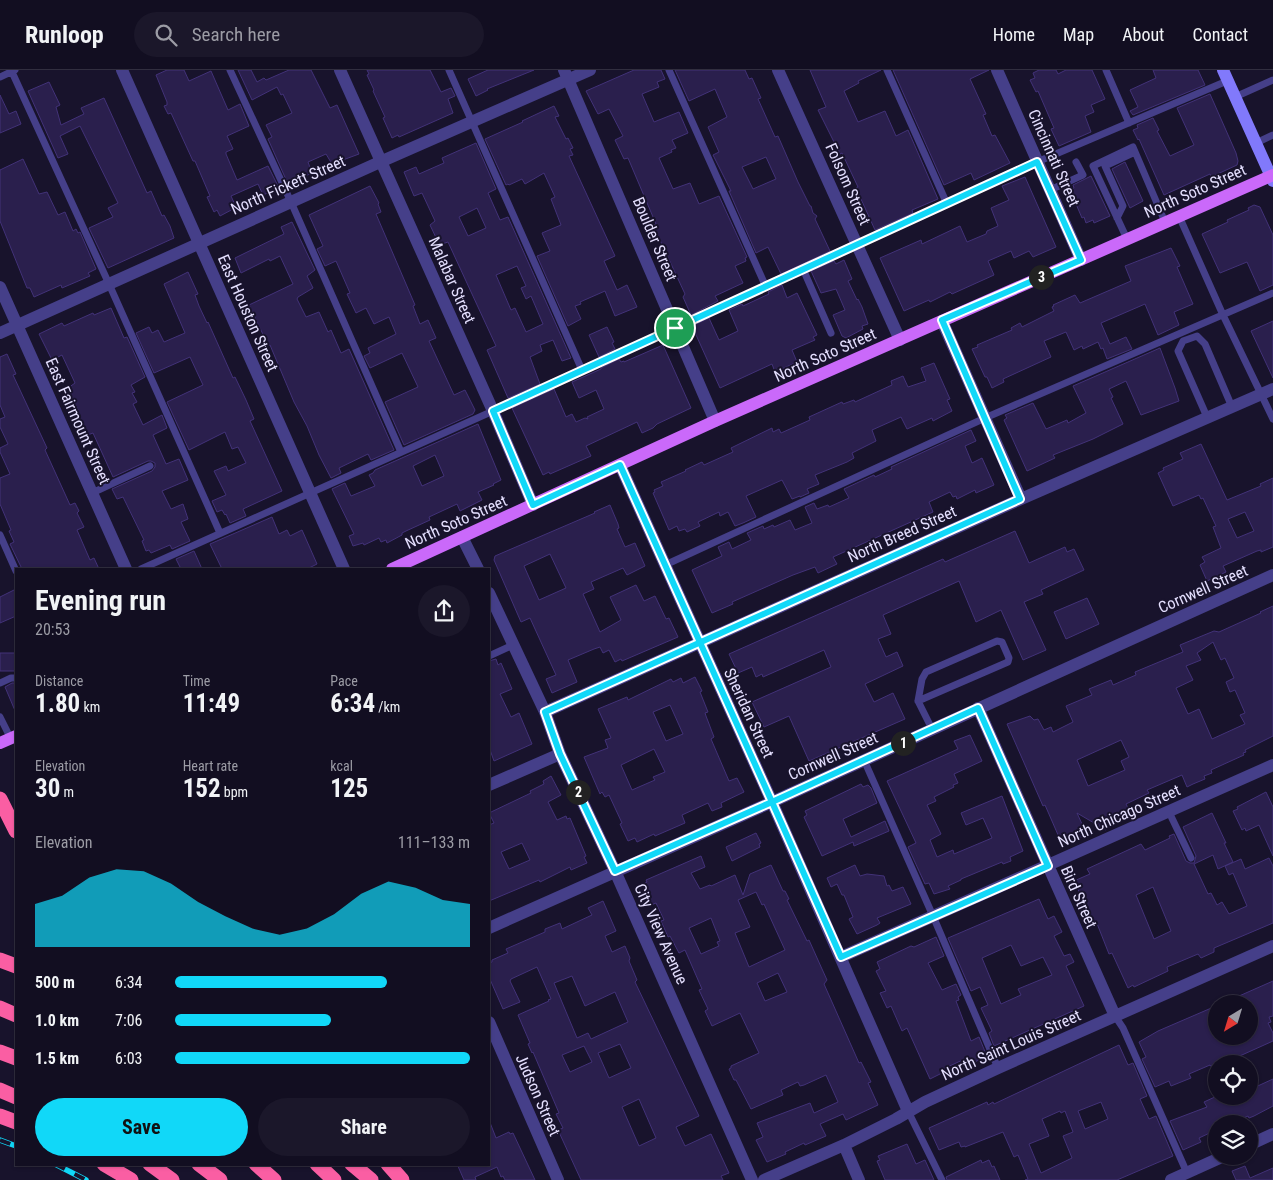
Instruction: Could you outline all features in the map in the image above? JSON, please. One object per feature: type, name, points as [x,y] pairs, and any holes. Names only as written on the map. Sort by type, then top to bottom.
[{"type":"highway","points":[[0,799],[15,829]]},
{"type":"highway","points":[[0,960],[15,966]]},
{"type":"highway","points":[[0,1008],[15,1015]]},
{"type":"highway","points":[[0,1052],[15,1059]]},
{"type":"highway","points":[[0,1057],[15,1059]]},
{"type":"highway","points":[[0,1090],[15,1097]]},
{"type":"highway","points":[[0,1116],[15,1122]]},
{"type":"highway","points":[[107,1166],[131,1180]]},
{"type":"highway","points":[[153,1166],[172,1180]]},
{"type":"highway","points":[[202,1166],[220,1180]]},
{"type":"highway","points":[[258,1166],[274,1180]]},
{"type":"highway","points":[[319,1166],[334,1180]]},
{"type":"highway","points":[[354,1166],[371,1180]]},
{"type":"highway","points":[[390,1166],[402,1180]]},
{"type":"main road","points":[[1225,75],[1272,177]]},
{"type":"main road","name":"North Soto Street","points":[[394,568],[715,421],[1165,222],[1272,177]]},
{"type":"street","name":"East Houston Street","points":[[122,70],[344,568]]},
{"type":"street","name":"Malabar Street","points":[[340,70],[493,411],[533,505]]},
{"type":"street","name":"North Fickett Street","points":[[0,333],[472,122],[566,75],[590,70]]},
{"type":"street","name":"Folsom Street","points":[[778,70],[900,340]]},
{"type":"street","name":"Cincinnati Street","points":[[997,70],[1081,260]]},
{"type":"street","name":"Boulder Street","points":[[566,75],[715,421]]},
{"type":"street","name":"East Fairmount Street","points":[[0,287],[126,568]]},
{"type":"street","points":[[942,320],[1020,499]]},
{"type":"street","name":"North Breed Street","points":[[545,712],[1020,499],[1273,389]]},
{"type":"street","name":"Sheridan Street","points":[[620,465],[772,802],[908,1111]]},
{"type":"street","points":[[462,537],[478,568]]},
{"type":"street","name":"Cornwell Street","points":[[490,928],[1273,575]]},
{"type":"street","name":"City View Avenue","points":[[490,594],[545,712],[560,754],[615,871],[752,1180]]},
{"type":"street","name":"Bird Street","points":[[978,708],[1115,1016]]},
{"type":"street","points":[[490,785],[560,754]]},
{"type":"street","name":"North Chicago Street","points":[[841,957],[1273,765]]},
{"type":"street","name":"North Saint Louis Street","points":[[764,1180],[844,1145],[925,1102],[998,1068],[1273,946]]},
{"type":"street","name":"Judson Street","points":[[490,1024],[558,1180]]},
{"type":"street","points":[[1258,1141],[1273,1134]]},
{"type":"street","points":[[844,1145],[859,1180]]},
{"type":"street","points":[[1171,1180],[1208,1163]]},
{"type":"lane","points":[[230,70],[291,202],[401,452]]},
{"type":"lane","points":[[449,70],[582,370]]},
{"type":"lane","points":[[669,70],[766,286]]},
{"type":"lane","points":[[887,70],[947,204]]},
{"type":"lane","points":[[1106,70],[1129,123]]},
{"type":"lane","points":[[0,77],[14,71],[220,533]]},
{"type":"lane","points":[[143,568],[493,411],[1037,162],[1129,123],[1225,75]]},
{"type":"lane","points":[[1235,97],[1273,80]]},
{"type":"lane","points":[[1256,143],[1273,135]]},
{"type":"lane","points":[[1127,239],[1092,166],[1133,147],[1165,222]]},
{"type":"lane","points":[[1117,218],[1123,206],[1105,166],[1135,152]]},
{"type":"lane","points":[[1050,190],[1082,175],[1076,162]]},
{"type":"lane","points":[[1179,216],[1223,315],[1273,419]]},
{"type":"lane","points":[[803,270],[831,333]]},
{"type":"lane","points":[[665,565],[985,418],[1273,293]]},
{"type":"lane","points":[[1207,417],[1178,351],[1183,341],[1197,336],[1205,344],[1232,407]]},
{"type":"lane","points":[[92,493],[150,466]]},
{"type":"lane","points":[[0,535],[15,569]]},
{"type":"lane","points":[[918,700],[1008,662],[1009,658],[1002,642],[997,641],[926,672],[922,679],[918,700],[932,729]]},
{"type":"lane","points":[[490,656],[513,644]]},
{"type":"lane","points":[[0,683],[15,678]]},
{"type":"lane","points":[[0,717],[9,739]]},
{"type":"lane","points":[[864,760],[998,1068]]},
{"type":"lane","points":[[1168,812],[1191,858]]},
{"type":"lane","points":[[1115,1016],[1123,1028],[1187,1173]]},
{"type":"lane","points":[[908,1111],[942,1180]]},
{"type":"building","points":[[167,70],[184,70],[189,81],[211,71],[228,110],[240,104],[249,126],[227,136],[233,149],[226,152],[226,154],[237,180],[268,166],[279,188],[263,195],[258,184],[231,196],[235,208],[220,216],[217,210],[214,212],[207,197],[210,196],[195,161],[193,161],[171,113],[168,114],[164,106],[167,105],[167,102],[156,75]]},
{"type":"building","points":[[238,70],[251,70],[257,82],[289,70],[311,70],[330,108],[337,105],[359,154],[332,164],[326,154],[308,162],[312,173],[288,184],[268,139],[272,137],[266,125],[292,113],[283,94],[281,95],[277,87],[252,100]]},
{"type":"building","points":[[367,70],[430,70],[441,92],[451,88],[455,96],[448,99],[453,113],[399,137],[398,135],[392,138],[367,75],[369,74]]},
{"type":"building","points":[[488,70],[534,70],[487,89],[476,96],[468,79]]},
{"type":"building","points":[[634,70],[661,70],[665,79],[657,82],[659,87],[642,94],[654,122],[679,112],[688,133],[672,140],[676,148],[659,158],[673,189],[690,183],[699,204],[719,196],[747,257],[745,258],[746,261],[735,266],[743,283],[715,296],[718,301],[691,315],[683,297],[685,294],[653,225],[656,224],[628,158],[624,159],[615,140],[623,136],[609,109],[598,114],[586,91]]},
{"type":"building","points":[[675,70],[745,70],[749,79],[752,78],[761,98],[758,99],[775,137],[778,136],[813,213],[817,216],[815,219],[830,251],[781,274],[768,247],[756,253],[729,191],[731,191],[713,155],[719,152],[708,127],[727,117],[715,89],[689,101]],"holes":[[[766,157],[776,179],[753,189],[742,167]]]},
{"type":"building","points":[[810,70],[881,70],[858,81],[859,83],[844,91],[858,122],[885,111],[896,136],[908,130],[938,199],[912,210],[913,213],[875,230],[842,153],[840,154],[818,110],[826,107]]},
{"type":"building","points":[[893,70],[989,70],[970,79],[986,114],[983,115],[992,136],[995,135],[1010,163],[974,180],[971,173],[944,185]]},
{"type":"building","points":[[1039,70],[1056,70],[1058,74],[1066,70],[1092,70],[1105,99],[1091,105],[1094,112],[1085,116],[1091,132],[1059,146],[1051,129],[1054,128],[1038,91],[1036,92],[1030,80],[1035,78],[1033,73]]},
{"type":"building","points":[[1153,70],[1198,70],[1205,85],[1133,115],[1130,111],[1138,107],[1130,90],[1156,78]]},
{"type":"building","points":[[49,82],[60,105],[56,107],[61,125],[84,114],[81,108],[104,98],[147,193],[151,191],[162,216],[164,215],[170,226],[174,238],[108,268],[89,228],[113,217],[108,208],[118,203],[80,126],[60,136],[68,154],[58,158],[28,91]]},
{"type":"building","points":[[1210,94],[1236,153],[1237,165],[1211,177],[1210,174],[1164,195],[1139,139],[1133,130],[1138,128],[1137,125],[1153,118],[1159,130],[1157,131],[1170,156],[1194,145],[1177,108]]},
{"type":"building","points":[[0,95],[9,114],[16,111],[21,124],[0,133]]},
{"type":"building","points":[[554,106],[559,116],[555,117],[566,139],[568,138],[573,148],[570,149],[573,155],[569,156],[615,256],[604,261],[617,290],[627,285],[637,307],[615,316],[605,291],[575,306],[581,319],[568,326],[537,256],[550,251],[542,233],[561,225],[551,199],[555,197],[544,173],[525,184],[522,179],[506,185],[485,139]]},
{"type":"building","points":[[476,143],[496,189],[488,193],[500,220],[508,217],[571,358],[562,361],[553,340],[540,345],[542,351],[530,357],[540,384],[508,398],[487,350],[496,346],[448,242],[442,244],[441,242],[439,244],[430,225],[435,221],[422,193],[414,196],[404,172],[416,167],[419,174],[444,163],[442,158]],"holes":[[[477,208],[486,228],[468,236],[459,217]],[[517,266],[526,286],[521,288],[526,299],[531,296],[543,324],[526,332],[515,308],[511,310],[496,275]]]},
{"type":"building","points":[[23,159],[39,194],[47,192],[58,215],[65,212],[73,231],[76,229],[78,233],[80,232],[96,269],[88,273],[90,276],[62,288],[61,285],[34,297],[30,288],[27,288],[0,221],[0,170]]},
{"type":"building","points":[[1125,162],[1143,201],[1130,208],[1112,169]]},
{"type":"building","points":[[1091,176],[1110,216],[1094,223],[1093,220],[1086,223],[1070,190],[1074,188],[1073,185]]},
{"type":"building","points":[[1025,177],[1056,247],[1033,257],[1029,251],[1014,258],[1011,251],[988,261],[994,275],[952,294],[950,292],[930,302],[929,300],[904,311],[880,258],[921,240],[922,244],[960,226],[967,242],[986,234],[987,231],[998,226],[991,208],[1009,200],[1002,186]]},
{"type":"building","points":[[370,186],[379,203],[381,212],[376,214],[415,305],[413,306],[420,324],[428,320],[436,338],[429,341],[454,395],[465,390],[475,410],[473,414],[404,445],[385,402],[418,387],[402,353],[370,368],[364,356],[370,353],[368,348],[396,334],[389,317],[374,324],[366,308],[356,313],[347,294],[350,293],[336,261],[325,266],[317,249],[323,246],[309,215]]},
{"type":"building","points":[[1254,205],[1260,207],[1273,235],[1273,285],[1260,291],[1247,262],[1220,273],[1202,234],[1228,222],[1227,220],[1249,210],[1248,208]]},
{"type":"building","points":[[292,222],[315,270],[307,276],[313,288],[297,299],[306,317],[319,312],[328,332],[331,330],[341,353],[349,349],[394,450],[371,460],[368,454],[339,468],[341,473],[331,478],[294,402],[270,345],[268,345],[249,305],[293,284],[280,256],[270,261],[269,259],[241,273],[235,258],[284,234],[281,227]]},
{"type":"building","points":[[1171,248],[1180,266],[1177,267],[1193,304],[1174,312],[1179,325],[1158,335],[1145,304],[1101,323],[1110,344],[1126,337],[1132,349],[1107,359],[1103,348],[1101,349],[1098,342],[1083,349],[1082,346],[1074,350],[1066,332],[1044,341],[1051,357],[1003,379],[1004,382],[992,388],[972,349],[978,347],[977,345],[1012,330],[1011,328],[1020,323],[1022,327],[1054,311],[1053,305],[1075,295],[1080,303],[1131,281],[1125,266]]},
{"type":"building","points":[[844,260],[852,279],[848,281],[862,307],[868,324],[862,326],[863,329],[846,338],[842,336],[833,315],[845,310],[836,289],[821,293],[811,271],[834,261],[836,264]]},
{"type":"building","points":[[188,272],[198,294],[195,295],[199,306],[233,378],[235,377],[246,400],[254,419],[250,421],[282,491],[243,509],[246,516],[230,523],[222,510],[217,512],[212,501],[226,495],[214,471],[226,466],[228,471],[246,463],[238,447],[232,449],[225,432],[189,450],[167,402],[203,385],[190,357],[154,373],[136,333],[149,327],[152,333],[158,330],[164,342],[185,333],[164,284]]},
{"type":"building","points":[[782,285],[787,298],[797,293],[817,335],[813,337],[815,340],[792,350],[797,362],[775,372],[772,364],[720,388],[692,326],[709,318],[719,340],[738,331],[729,310],[769,294],[768,292]]},
{"type":"building","points":[[111,308],[124,338],[127,337],[145,377],[131,385],[135,392],[132,393],[137,402],[133,404],[143,425],[162,415],[167,428],[153,435],[166,464],[179,459],[188,480],[162,491],[171,509],[183,504],[188,519],[181,522],[190,541],[172,549],[170,545],[151,553],[149,550],[146,551],[142,541],[144,540],[123,497],[117,499],[112,489],[152,471],[155,463],[148,461],[113,477],[93,433],[85,436],[73,412],[78,410],[68,388],[75,383],[62,355],[52,360],[39,334],[62,323],[64,326],[93,313],[94,315]]},
{"type":"building","points":[[1273,321],[1273,378],[1251,331]]},
{"type":"building","points":[[607,327],[615,349],[599,357],[589,335]]},
{"type":"building","points":[[663,345],[691,408],[642,433],[637,422],[586,446],[591,456],[550,474],[549,472],[543,475],[512,408],[554,389],[566,417],[572,414],[576,422],[585,418],[588,419],[587,417],[604,409],[596,390],[579,398],[572,382],[619,359],[621,362],[624,362]]},
{"type":"building","points":[[1160,348],[1179,401],[1141,415],[1126,381],[1109,389],[1123,424],[1093,439],[1053,455],[1055,458],[1027,471],[1004,420],[1007,418],[1005,415],[1033,403],[1046,429],[1067,420],[1068,423],[1086,413],[1073,386]]},
{"type":"building","points":[[7,354],[16,374],[13,375],[47,448],[45,450],[70,505],[75,503],[79,511],[77,513],[84,527],[77,530],[90,560],[94,558],[99,568],[22,568],[10,544],[14,542],[9,531],[11,530],[0,504],[0,478],[10,474],[0,452],[0,448],[8,444],[0,427],[0,419],[5,417],[0,405],[0,357]]},
{"type":"building","points":[[934,363],[950,399],[947,400],[952,411],[933,421],[932,418],[907,429],[901,417],[872,430],[876,441],[852,453],[854,458],[847,462],[815,475],[819,484],[807,489],[809,493],[800,497],[792,499],[782,480],[746,496],[756,517],[743,523],[735,526],[728,512],[720,516],[719,512],[698,522],[700,526],[687,532],[685,529],[679,531],[677,526],[669,530],[653,493],[655,492],[654,490],[663,486],[661,482],[702,462],[704,465],[733,452],[731,448],[772,428],[773,432],[779,429],[781,433],[810,420],[809,417],[842,402],[843,404],[854,400],[855,402],[892,385],[891,381],[903,376],[908,387],[926,381],[921,368]]},
{"type":"building","points":[[478,424],[501,480],[478,492],[482,500],[460,511],[457,504],[429,517],[430,520],[402,533],[402,535],[387,543],[386,540],[381,542],[379,538],[364,545],[363,543],[353,546],[349,536],[354,534],[332,489],[345,483],[351,496],[375,486],[369,475],[375,470]],"holes":[[[435,455],[444,476],[422,486],[413,466]]]},
{"type":"building","points":[[971,430],[976,441],[965,446],[972,463],[982,458],[994,485],[976,493],[975,490],[957,499],[950,492],[929,502],[933,512],[833,557],[837,564],[818,573],[815,567],[793,575],[712,613],[692,570],[722,556],[718,547],[729,542],[732,549],[751,540],[747,533],[763,526],[764,529],[773,525],[774,527],[790,520],[795,530],[812,523],[805,507],[814,503],[817,509],[828,505],[829,507],[849,498],[844,489],[874,475],[875,477],[892,469],[891,467]]},
{"type":"building","points":[[1201,444],[1227,500],[1261,486],[1260,484],[1273,478],[1273,547],[1261,552],[1261,550],[1257,551],[1223,566],[1226,572],[1207,581],[1200,565],[1205,562],[1202,557],[1221,548],[1213,527],[1216,526],[1203,498],[1201,499],[1199,495],[1173,506],[1158,473],[1164,470],[1163,468],[1183,459],[1180,453]],"holes":[[[1245,512],[1254,531],[1237,538],[1228,519]]]},
{"type":"building","points":[[610,505],[625,547],[635,543],[645,566],[627,575],[623,568],[591,582],[594,589],[583,594],[600,632],[621,620],[610,597],[636,585],[644,601],[655,596],[666,619],[669,618],[678,637],[622,661],[621,659],[615,662],[609,650],[603,653],[600,647],[568,660],[577,682],[552,693],[546,679],[556,675],[530,618],[521,622],[494,560],[495,556]],"holes":[[[550,554],[566,588],[539,600],[524,566]]]},
{"type":"building","points":[[272,517],[279,534],[287,530],[290,536],[302,530],[317,564],[309,568],[222,568],[210,544]]},
{"type":"building","points":[[1015,531],[1029,563],[1065,547],[1067,552],[1074,549],[1084,570],[1041,590],[1043,594],[1024,602],[1046,650],[1023,660],[1001,610],[976,622],[959,581],[883,615],[891,634],[878,639],[886,657],[897,652],[903,666],[865,684],[874,702],[893,693],[905,719],[809,761],[789,716],[764,727],[752,702],[831,667],[824,650],[763,677],[762,674],[756,677],[752,667],[738,673],[729,654],[943,559],[945,562]]},
{"type":"building","points":[[194,551],[202,568],[180,568],[176,559]]},
{"type":"building","points":[[15,590],[15,616],[0,623],[0,597]]},
{"type":"building","points":[[1087,598],[1099,624],[1066,639],[1054,612]]},
{"type":"building","points":[[1273,606],[1273,736],[1245,750],[1244,755],[1211,770],[1212,773],[1204,776],[1205,779],[1187,787],[1182,775],[1147,790],[1149,793],[1126,804],[1129,810],[1103,821],[1106,830],[1077,813],[1087,835],[1062,844],[1007,724],[1030,716],[1034,720],[1038,719],[1044,730],[1051,727],[1053,732],[1073,722],[1066,706],[1092,695],[1089,689],[1111,680],[1113,685],[1136,675],[1135,672],[1183,652],[1180,645],[1214,631],[1219,632]],"holes":[[[1213,642],[1221,660],[1225,658],[1234,678],[1226,682],[1230,692],[1235,690],[1245,713],[1240,715],[1245,724],[1212,739],[1199,709],[1188,714],[1176,688],[1193,680],[1186,666],[1201,660],[1197,653]],[[1121,740],[1129,757],[1121,761],[1125,770],[1088,786],[1077,760]]]},
{"type":"building","points":[[0,653],[15,653],[15,671],[0,671]]},
{"type":"building","points":[[496,659],[498,665],[501,663],[512,689],[500,694],[511,717],[519,713],[532,744],[494,761],[490,750],[490,661]]},
{"type":"building","points":[[695,677],[702,691],[700,692],[708,712],[705,713],[714,737],[711,739],[729,781],[737,778],[744,792],[721,803],[722,807],[712,811],[708,803],[682,815],[685,823],[655,836],[654,834],[637,842],[635,838],[628,841],[609,795],[605,797],[602,792],[600,794],[584,757],[608,748],[605,740],[611,738],[598,709],[627,697],[628,700],[671,679],[673,682],[681,678],[683,683]],"holes":[[[670,705],[683,734],[666,741],[653,712]],[[654,749],[665,772],[653,777],[655,780],[632,790],[621,765]]]},
{"type":"building","points":[[15,683],[15,711],[5,687]]},
{"type":"building","points":[[970,735],[982,761],[954,774],[958,783],[934,797],[936,801],[927,805],[941,834],[930,840],[937,857],[953,850],[954,854],[992,838],[983,818],[966,825],[961,813],[1002,796],[1023,851],[1010,857],[1011,861],[1003,864],[1002,862],[961,879],[948,886],[950,889],[934,894],[929,883],[925,884],[908,847],[916,843],[887,781],[958,749],[954,741]]},
{"type":"building","points":[[551,776],[561,795],[548,802],[557,820],[566,816],[567,819],[570,818],[586,856],[584,857],[587,863],[571,870],[570,867],[540,882],[539,880],[490,901],[490,825],[494,823],[490,813],[531,793],[530,791],[544,784],[543,781]],"holes":[[[522,843],[530,860],[509,869],[501,852]]]},
{"type":"building","points":[[861,784],[863,787],[868,785],[871,788],[877,803],[843,819],[851,837],[885,821],[889,831],[854,846],[853,842],[822,856],[804,817],[807,815],[805,811]]},
{"type":"building","points":[[1266,792],[1273,807],[1273,856],[1259,825],[1246,831],[1245,828],[1242,830],[1233,811]]},
{"type":"building","points":[[1212,813],[1233,862],[1218,869],[1213,855],[1194,864],[1208,894],[1211,893],[1217,905],[1222,902],[1229,914],[1247,906],[1233,873],[1229,875],[1225,866],[1241,859],[1245,869],[1269,858],[1273,866],[1273,923],[1214,948],[1214,952],[1201,958],[1198,954],[1167,967],[1168,971],[1128,988],[1112,953],[1109,954],[1096,921],[1094,923],[1074,881],[1090,874],[1087,869],[1141,844],[1145,850],[1170,838],[1169,836],[1174,834],[1186,861],[1194,863],[1196,856],[1183,827]],"holes":[[[1153,887],[1171,931],[1154,939],[1136,895]]]},
{"type":"building","points":[[756,833],[761,843],[759,844],[760,847],[732,861],[726,847]]},
{"type":"building","points":[[701,856],[705,867],[691,873],[700,889],[735,875],[743,895],[750,874],[771,865],[827,980],[824,984],[859,1063],[861,1062],[871,1082],[868,1083],[878,1105],[846,1120],[843,1114],[820,1124],[826,1136],[805,1145],[804,1143],[785,1152],[786,1154],[767,1162],[756,1140],[763,1137],[757,1123],[810,1103],[814,1113],[838,1102],[826,1075],[800,1086],[798,1082],[781,1090],[783,1095],[751,1109],[729,1069],[731,1066],[759,1053],[740,1013],[712,1026],[705,1011],[708,1009],[699,990],[702,989],[685,950],[679,953],[670,936],[668,937],[661,921],[664,920],[656,903],[651,905],[642,885],[647,882],[646,880]],"holes":[[[756,892],[762,905],[764,904],[785,950],[749,967],[735,933],[750,927],[738,900]],[[711,918],[720,941],[717,942],[719,946],[701,954],[689,928]],[[778,973],[787,992],[765,1001],[757,983]]]},
{"type":"building","points":[[855,865],[860,876],[867,874],[884,876],[887,886],[889,885],[892,891],[903,887],[911,904],[877,918],[880,923],[857,934],[849,919],[853,917],[844,895],[842,895],[837,884],[831,887],[827,878]]},
{"type":"building","points":[[1039,899],[1048,919],[1054,916],[1062,932],[1054,936],[1064,956],[1070,954],[1074,962],[1066,966],[1084,1006],[994,1046],[989,1033],[992,1031],[981,1008],[988,1005],[980,987],[971,991],[948,938]],"holes":[[[1011,945],[1021,966],[1043,957],[1052,975],[1018,989],[1021,995],[1001,1004],[982,958]]]},
{"type":"building","points":[[603,901],[616,931],[605,936],[612,952],[625,946],[637,980],[635,982],[699,1116],[676,1127],[685,1146],[711,1134],[729,1173],[721,1176],[723,1180],[581,1180],[558,1130],[563,1128],[556,1114],[559,1113],[528,1044],[530,1043],[518,1015],[551,999],[537,967],[511,979],[510,981],[520,1002],[503,1009],[490,979],[490,963],[508,953],[506,949],[545,932],[545,929],[560,923],[562,929],[592,915],[588,908]],"holes":[[[572,976],[585,1006],[615,992],[628,1022],[591,1039],[588,1033],[577,1038],[554,983]],[[620,1044],[631,1068],[609,1078],[598,1053]],[[584,1046],[592,1062],[570,1072],[562,1055]],[[639,1099],[656,1138],[639,1146],[622,1107]]]},
{"type":"building","points":[[936,937],[944,956],[928,963],[942,990],[956,984],[961,995],[958,997],[959,1000],[956,1001],[971,1041],[979,1037],[986,1054],[970,1064],[967,1058],[943,1069],[944,1072],[930,1079],[907,1028],[902,1031],[891,1006],[887,1008],[880,993],[886,991],[876,971],[880,969],[877,962]]},
{"type":"building","points":[[1273,981],[1273,1016],[1269,1017],[1271,1022],[1268,1023],[1273,1033],[1273,1041],[1242,1055],[1208,1055],[1208,1066],[1189,1074],[1191,1078],[1171,1086],[1169,1081],[1155,1087],[1142,1059],[1146,1057],[1139,1042],[1158,1031],[1208,1009],[1208,1045],[1258,1045],[1258,995],[1241,995]]},
{"type":"building","points":[[1119,1045],[1128,1065],[1133,1063],[1147,1096],[1140,1099],[1149,1119],[1156,1116],[1173,1156],[1117,1180],[1025,1180],[1028,1179],[1018,1155],[1014,1157],[1003,1132],[965,1147],[961,1147],[959,1142],[939,1150],[929,1128],[987,1102],[988,1105],[993,1102],[994,1104]],"holes":[[[1101,1102],[1108,1119],[1085,1129],[1078,1111]],[[1060,1111],[1061,1113],[1065,1111],[1073,1132],[1063,1136],[1072,1158],[1041,1173],[1029,1144],[1049,1136],[1042,1119]]]},
{"type":"building","points":[[1273,1079],[1273,1106],[1256,1115],[1208,1115],[1208,1134],[1199,1138],[1201,1142],[1183,1150],[1170,1121],[1207,1107],[1204,1102],[1208,1100],[1208,1105],[1258,1105],[1258,1086]]},
{"type":"building","points":[[490,1123],[496,1138],[509,1132],[510,1134],[513,1133],[535,1180],[505,1180],[503,1176],[501,1177],[497,1167],[475,1177],[476,1180],[464,1180],[458,1166],[490,1166]]},
{"type":"building","points":[[907,1144],[916,1164],[925,1160],[934,1180],[885,1180],[877,1161],[880,1160],[878,1156]]},
{"type":"building","points":[[981,1160],[982,1163],[989,1160],[1000,1180],[947,1180],[946,1177]]},
{"type":"building","points":[[1245,1166],[1250,1178],[1273,1168],[1273,1180],[1236,1180],[1232,1171]]},
{"type":"railway","points":[[0,1140],[15,1146]]},
{"type":"railway","points":[[59,1166],[86,1180]]},
{"type":"route","points":[[675,328],[493,411],[533,505],[620,465],[699,642],[772,802],[978,708],[1048,866],[841,957],[772,802],[615,871],[560,754],[545,712],[699,642],[1020,499],[942,320],[1081,260],[1037,162],[675,328]]}]
